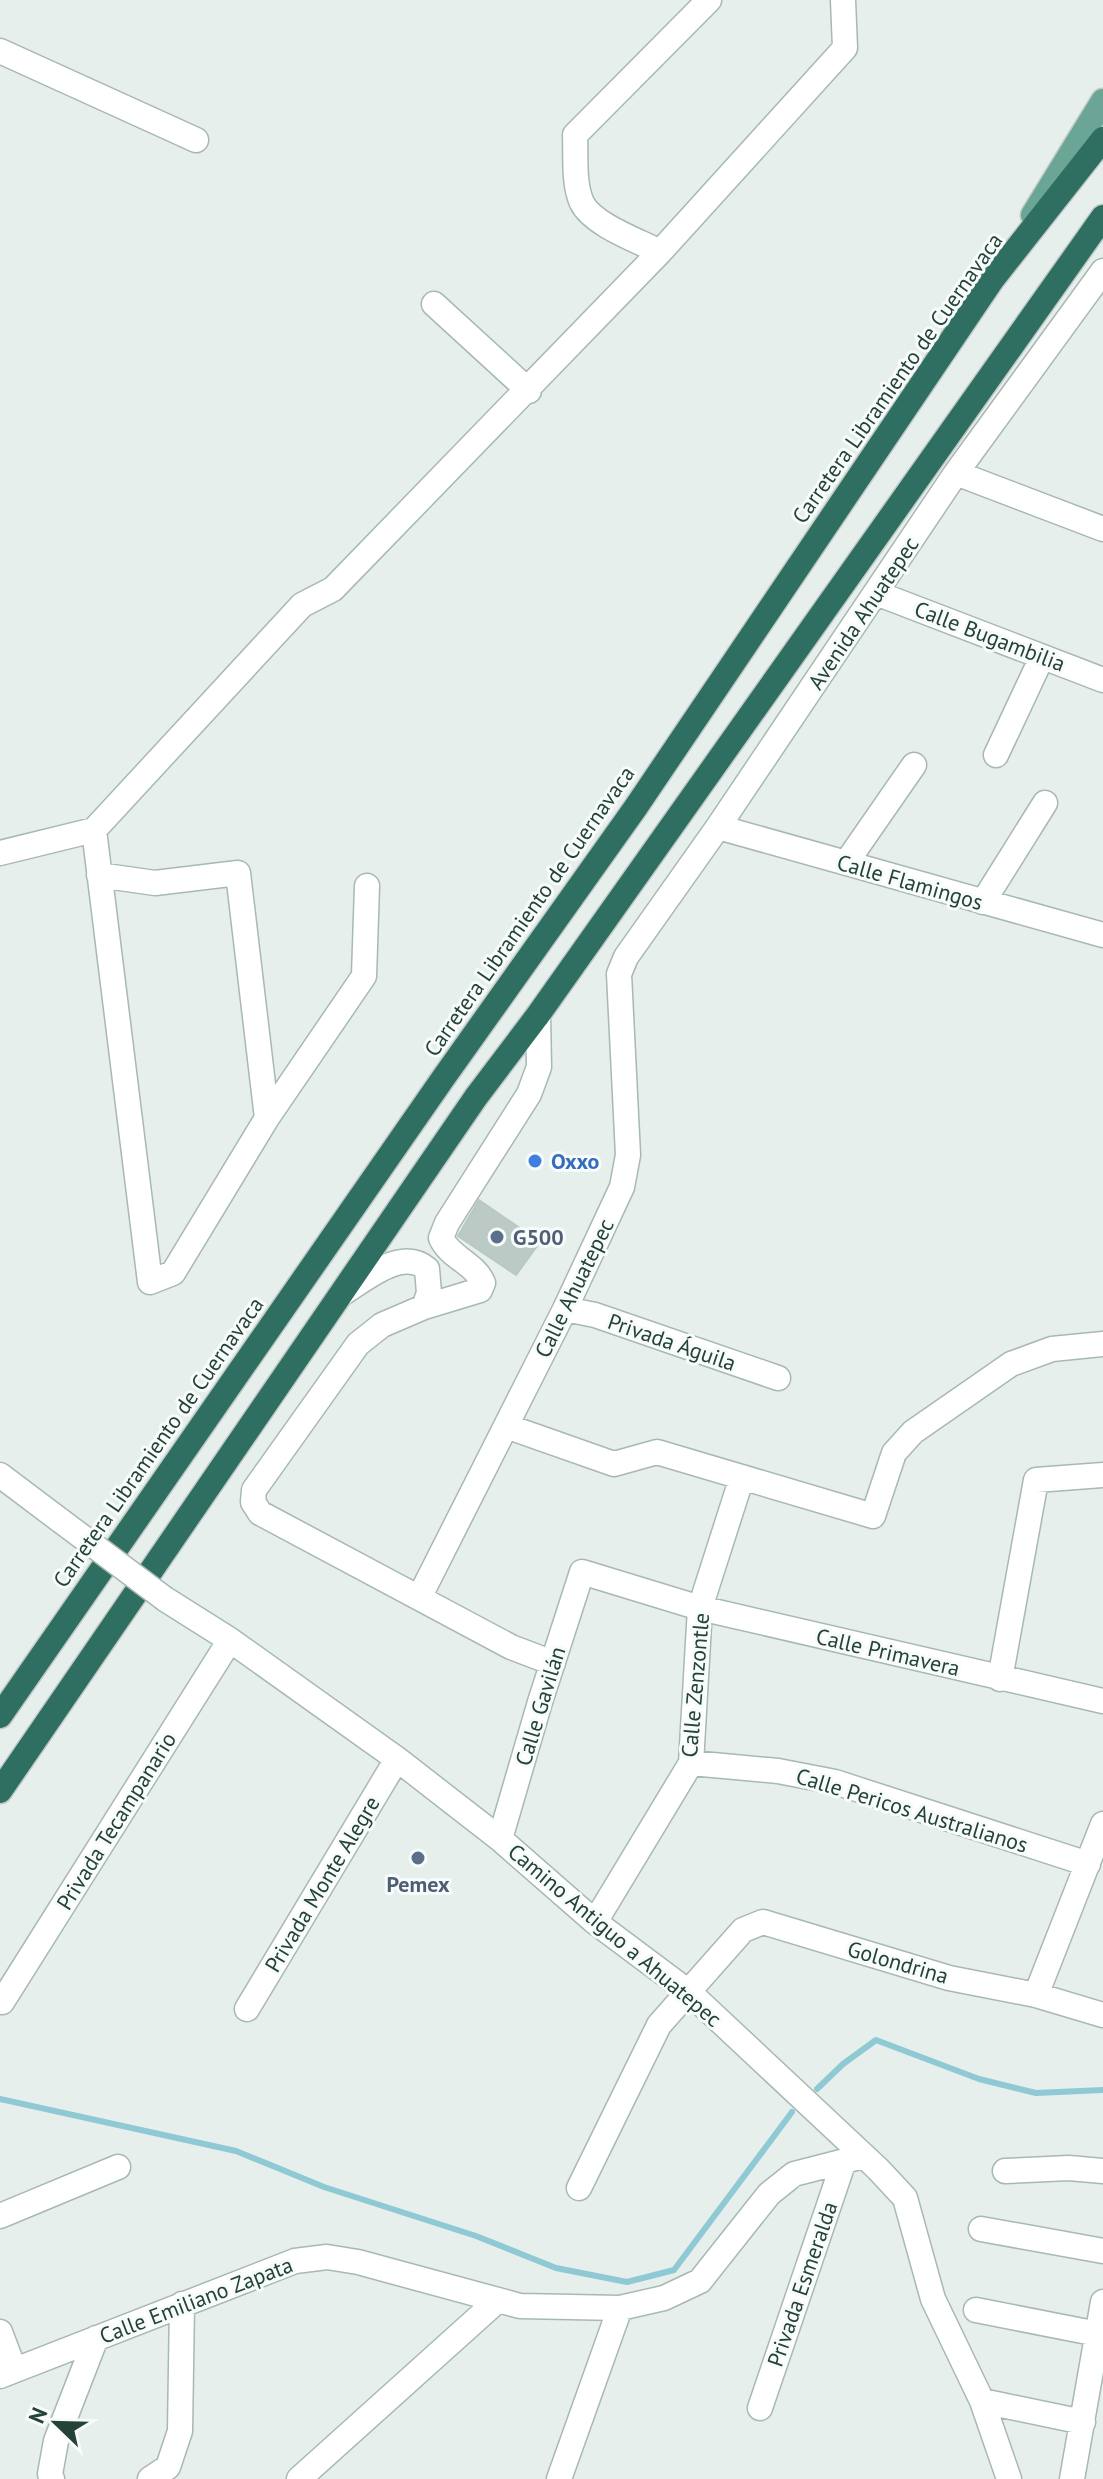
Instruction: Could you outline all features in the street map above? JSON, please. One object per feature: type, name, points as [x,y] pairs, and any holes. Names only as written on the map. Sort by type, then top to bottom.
[{"type":"highway","name":"Carretera Libramiento de Cuernavaca","points":[[0,1716],[636,807],[992,280],[1103,139]]},
{"type":"highway","points":[[0,1791],[476,1097],[538,1015],[1103,217]]},
{"type":"main road","points":[[992,280],[1103,101]]},
{"type":"street","points":[[660,252],[600,222],[583,206],[577,187],[575,135],[709,0]]},
{"type":"street","points":[[0,853],[94,830],[302,605],[333,589],[529,391],[845,48],[843,0]]},
{"type":"street","points":[[0,51],[196,140]]},
{"type":"street","name":"Avenida Ahuatepec","points":[[626,957],[718,827],[956,473],[1103,271]]},
{"type":"street","points":[[434,304],[529,391]]},
{"type":"street","points":[[956,473],[1103,529]]},
{"type":"street","name":"Calle Bugambilia","points":[[876,593],[1103,680]]},
{"type":"street","points":[[996,755],[1042,657]]},
{"type":"street","points":[[846,863],[914,765]]},
{"type":"street","points":[[983,902],[1045,803]]},
{"type":"street","name":"Calle Flamingos","points":[[718,827],[1103,935]]},
{"type":"street","points":[[94,830],[150,1282],[173,1273],[267,1118],[364,976],[367,886]]},
{"type":"street","points":[[99,875],[155,883],[238,873],[267,1118]]},
{"type":"street","name":"Calle Ahuatepec","points":[[420,1596],[565,1309],[622,1187],[628,1155],[619,974],[626,957]]},
{"type":"street","points":[[538,1015],[539,1067],[529,1094],[447,1223],[441,1238],[445,1248],[480,1274],[483,1283],[480,1290],[424,1307],[382,1325],[358,1344],[254,1490],[253,1502],[260,1513],[511,1647],[553,1663]]},
{"type":"street","points":[[343,1293],[390,1266],[409,1260],[427,1269],[429,1293],[424,1307]]},
{"type":"street","name":"Privada Águila","points":[[565,1309],[595,1315],[778,1378]]},
{"type":"street","points":[[506,1426],[614,1464],[657,1452],[873,1516],[894,1453],[913,1432],[1011,1364],[1052,1349],[1103,1344]]},
{"type":"street","name":"Camino Antiguo a Ahuatepec","points":[[0,1475],[165,1599],[230,1640],[397,1759],[500,1839],[595,1922],[690,1993],[854,2158],[905,2198],[933,2299],[982,2401],[1009,2479]]},
{"type":"street","points":[[1000,1679],[1036,1480],[1103,1475]]},
{"type":"street","name":"Calle Zenzontle","points":[[595,1922],[691,1763],[700,1608],[742,1477]]},
{"type":"street","name":"Calle Primavera","points":[[582,1572],[700,1608],[1103,1701]]},
{"type":"street","name":"Calle Gavilán","points":[[500,1839],[582,1572]]},
{"type":"street","name":"Privada Tecampanario","points":[[2,2002],[230,1640]]},
{"type":"street","name":"Privada Monte Alegre","points":[[247,2009],[397,1759]]},
{"type":"street","name":"Calle Pericos Australianos","points":[[691,1763],[778,1771],[835,1782],[1088,1864]]},
{"type":"street","points":[[1036,1995],[1103,1824]]},
{"type":"street","name":"Golondrina","points":[[690,1993],[743,1930],[763,1922],[949,1978],[1036,1995],[1103,2015]]},
{"type":"street","points":[[579,2188],[659,2025],[690,1993]]},
{"type":"street","name":"Calle Emiliano Zapata","points":[[7,2372],[295,2261],[327,2257],[358,2262],[520,2306],[620,2308],[664,2298],[700,2281],[769,2194],[794,2174],[854,2158]]},
{"type":"street","name":"Privada Esmeralda","points":[[760,2408],[854,2158]]},
{"type":"street","points":[[0,2216],[118,2167]]},
{"type":"street","points":[[1005,2171],[1069,2168],[1103,2171]]},
{"type":"street","points":[[981,2229],[1103,2251]]},
{"type":"street","points":[[299,2479],[498,2300]]},
{"type":"street","points":[[1072,2479],[1100,2334],[1103,2302]]},
{"type":"street","points":[[150,2479],[168,2467],[180,2431],[182,2304]]},
{"type":"street","points":[[559,2479],[620,2308]]},
{"type":"street","points":[[976,2310],[1100,2334]]},
{"type":"street","points":[[0,2332],[7,2372]]},
{"type":"street","points":[[52,2479],[50,2474],[56,2441],[96,2338]]},
{"type":"street","points":[[982,2401],[1083,2422]]},
{"type":"building","name":"G500","points":[[479,1200],[540,1242],[516,1275],[458,1236]]},
{"type":"waterway","points":[[817,2089],[843,2064],[876,2040],[979,2079],[1036,2093],[1103,2090]]},
{"type":"waterway","points":[[0,2099],[236,2151],[324,2187],[476,2236],[556,2268],[627,2282],[674,2270],[792,2112]]},
{"type":"place","name":"Oxxo","points":[[535,1161]]},
{"type":"place","name":"G500","points":[[497,1237]]},
{"type":"place","name":"Pemex","points":[[418,1858]]}]
